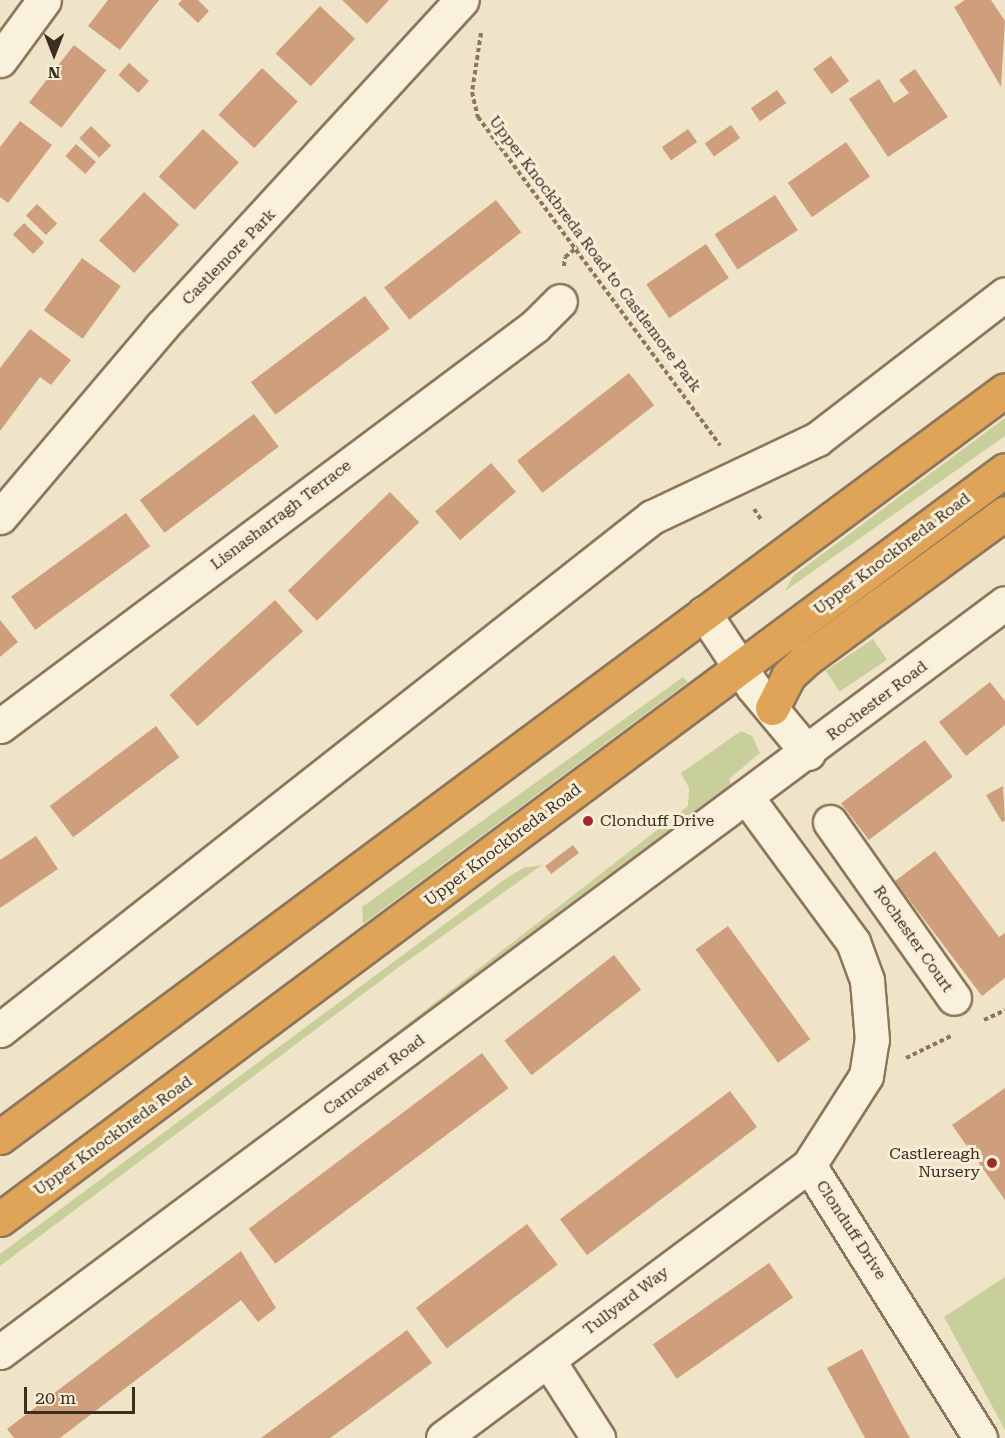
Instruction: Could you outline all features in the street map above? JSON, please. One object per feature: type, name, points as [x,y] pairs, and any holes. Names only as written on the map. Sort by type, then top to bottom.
[{"type":"highway","points":[[0,1137],[1005,390]]},
{"type":"highway","name":"Upper Knockbreda Road","points":[[0,1219],[741,669],[1005,470]]},
{"type":"highway","points":[[772,708],[788,676],[805,660],[1005,513]]},
{"type":"street","points":[[0,60],[44,0]]},
{"type":"street","name":"Castlemore Park","points":[[0,517],[161,327],[471,11]]},
{"type":"street","points":[[0,1030],[652,517],[817,439],[1005,294]]},
{"type":"street","name":"Lisnasharragh Terrace","points":[[0,726],[535,326],[560,301]]},
{"type":"street","name":"Rochester Road","points":[[748,799],[1005,603]]},
{"type":"street","points":[[704,613],[741,669],[808,753]]},
{"type":"street","name":"Clonduff Drive","points":[[748,799],[853,942],[867,980],[872,1040],[866,1076],[809,1165],[980,1438]]},
{"type":"street","name":"Carncaver Road","points":[[0,1352],[748,799]]},
{"type":"street","name":"Rochester Court","points":[[830,822],[954,998]]},
{"type":"street","name":"Rochester Court","points":[[829,909],[871,881]]},
{"type":"street","name":"Tullyard Way","points":[[443,1438],[809,1165]]},
{"type":"street","points":[[548,1360],[598,1438]]},
{"type":"path","name":"Upper Knockbreda Road to Castlemore Park","points":[[471,11],[472,92],[478,117],[723,448],[732,478]]},
{"type":"path","points":[[975,1024],[1005,1010]]},
{"type":"path","points":[[866,1076],[965,1029]]},
{"type":"green space","points":[[1005,418],[1005,436],[785,591],[793,576]]},
{"type":"green space","points":[[873,639],[887,660],[840,692],[826,671]]},
{"type":"green space","points":[[683,677],[688,682],[363,924],[362,907]]},
{"type":"green space","points":[[741,731],[752,736],[760,753],[729,779],[733,791],[356,1064],[688,806],[689,788],[681,773]]},
{"type":"green space","points":[[542,865],[399,967],[0,1266],[0,1254],[504,880],[523,868]]},
{"type":"green space","points":[[1005,1277],[1005,1430],[944,1317]]},
{"type":"building","points":[[108,0],[159,0],[120,50],[88,26]]},
{"type":"building","points":[[182,0],[198,0],[209,11],[198,23],[178,4]]},
{"type":"building","points":[[342,0],[389,0],[367,24]]},
{"type":"building","points":[[965,0],[991,0],[1005,21],[1001,87],[954,7]]},
{"type":"building","points":[[320,6],[355,39],[311,86],[276,54]]},
{"type":"building","points":[[74,45],[106,70],[61,128],[29,103]]},
{"type":"building","points":[[831,56],[849,81],[831,94],[813,69]]},
{"type":"building","points":[[129,63],[149,81],[138,93],[118,75]]},
{"type":"building","points":[[262,68],[298,101],[254,148],[218,115]]},
{"type":"building","points":[[915,69],[948,117],[888,157],[849,99],[879,79],[894,103],[909,93],[899,80]]},
{"type":"building","points":[[777,90],[786,103],[760,121],[751,108]]},
{"type":"building","points":[[20,121],[52,145],[8,203],[0,197],[0,147]]},
{"type":"building","points":[[731,125],[740,138],[714,156],[705,143]]},
{"type":"building","points":[[91,126],[111,145],[99,158],[79,138]]},
{"type":"building","points":[[203,129],[239,162],[195,210],[159,177]]},
{"type":"building","points":[[688,129],[697,142],[671,160],[662,147]]},
{"type":"building","points":[[846,142],[870,176],[812,217],[788,183]]},
{"type":"building","points":[[76,144],[96,162],[85,174],[65,156]]},
{"type":"building","points":[[144,192],[179,225],[134,273],[99,240]]},
{"type":"building","points":[[775,195],[798,230],[737,269],[715,234]]},
{"type":"building","points":[[496,200],[521,232],[409,320],[384,287]]},
{"type":"building","points":[[37,204],[57,223],[46,235],[26,216]]},
{"type":"building","points":[[24,223],[44,242],[33,254],[13,235]]},
{"type":"building","points":[[706,244],[729,278],[669,318],[646,284]]},
{"type":"building","points":[[82,258],[121,286],[83,339],[44,311]]},
{"type":"building","points":[[365,296],[390,329],[275,415],[251,382]]},
{"type":"building","points":[[30,329],[71,360],[51,385],[40,377],[0,431],[0,368]]},
{"type":"building","points":[[629,373],[654,405],[542,493],[517,460]]},
{"type":"building","points":[[254,414],[279,447],[164,533],[140,500]]},
{"type":"building","points":[[491,463],[516,492],[460,540],[435,512]]},
{"type":"building","points":[[390,492],[419,522],[317,621],[288,591]]},
{"type":"building","points":[[126,513],[150,546],[35,630],[11,596]]},
{"type":"building","points":[[275,600],[303,631],[198,726],[169,695]]},
{"type":"building","points":[[0,620],[18,642],[0,657]]},
{"type":"building","points":[[990,682],[1005,701],[1005,725],[966,756],[939,722]]},
{"type":"building","points":[[156,726],[179,757],[73,837],[50,806]]},
{"type":"building","points":[[925,740],[953,777],[869,840],[841,803]]},
{"type":"building","points":[[1003,786],[1005,821],[1002,822],[986,795]]},
{"type":"building","points":[[36,836],[58,869],[0,908],[0,860]]},
{"type":"building","points":[[573,845],[579,853],[551,874],[545,866]]},
{"type":"building","points":[[935,851],[999,937],[1005,933],[1005,978],[982,996],[895,881]]},
{"type":"building","points":[[728,926],[810,1039],[778,1063],[696,950]]},
{"type":"building","points":[[614,955],[641,990],[532,1075],[504,1041]]},
{"type":"building","points":[[482,1053],[508,1088],[275,1264],[249,1229]]},
{"type":"building","name":"Castlereagh Nursery","points":[[1005,1088],[1005,1200],[952,1125]]},
{"type":"building","points":[[730,1091],[757,1127],[587,1255],[560,1219]]},
{"type":"building","points":[[527,1224],[558,1265],[447,1348],[416,1308]]},
{"type":"building","points":[[241,1251],[276,1308],[258,1322],[241,1300],[60,1438],[14,1438],[7,1429]]},
{"type":"building","points":[[769,1263],[793,1297],[677,1379],[653,1344]]},
{"type":"building","points":[[407,1330],[432,1363],[330,1438],[261,1438]]},
{"type":"building","points":[[862,1349],[910,1438],[865,1438],[827,1368]]},
{"type":"place","name":"Clonduff Drive","points":[[588,821]]},
{"type":"place","name":"Castlereagh Nursery","points":[[992,1163]]}]
